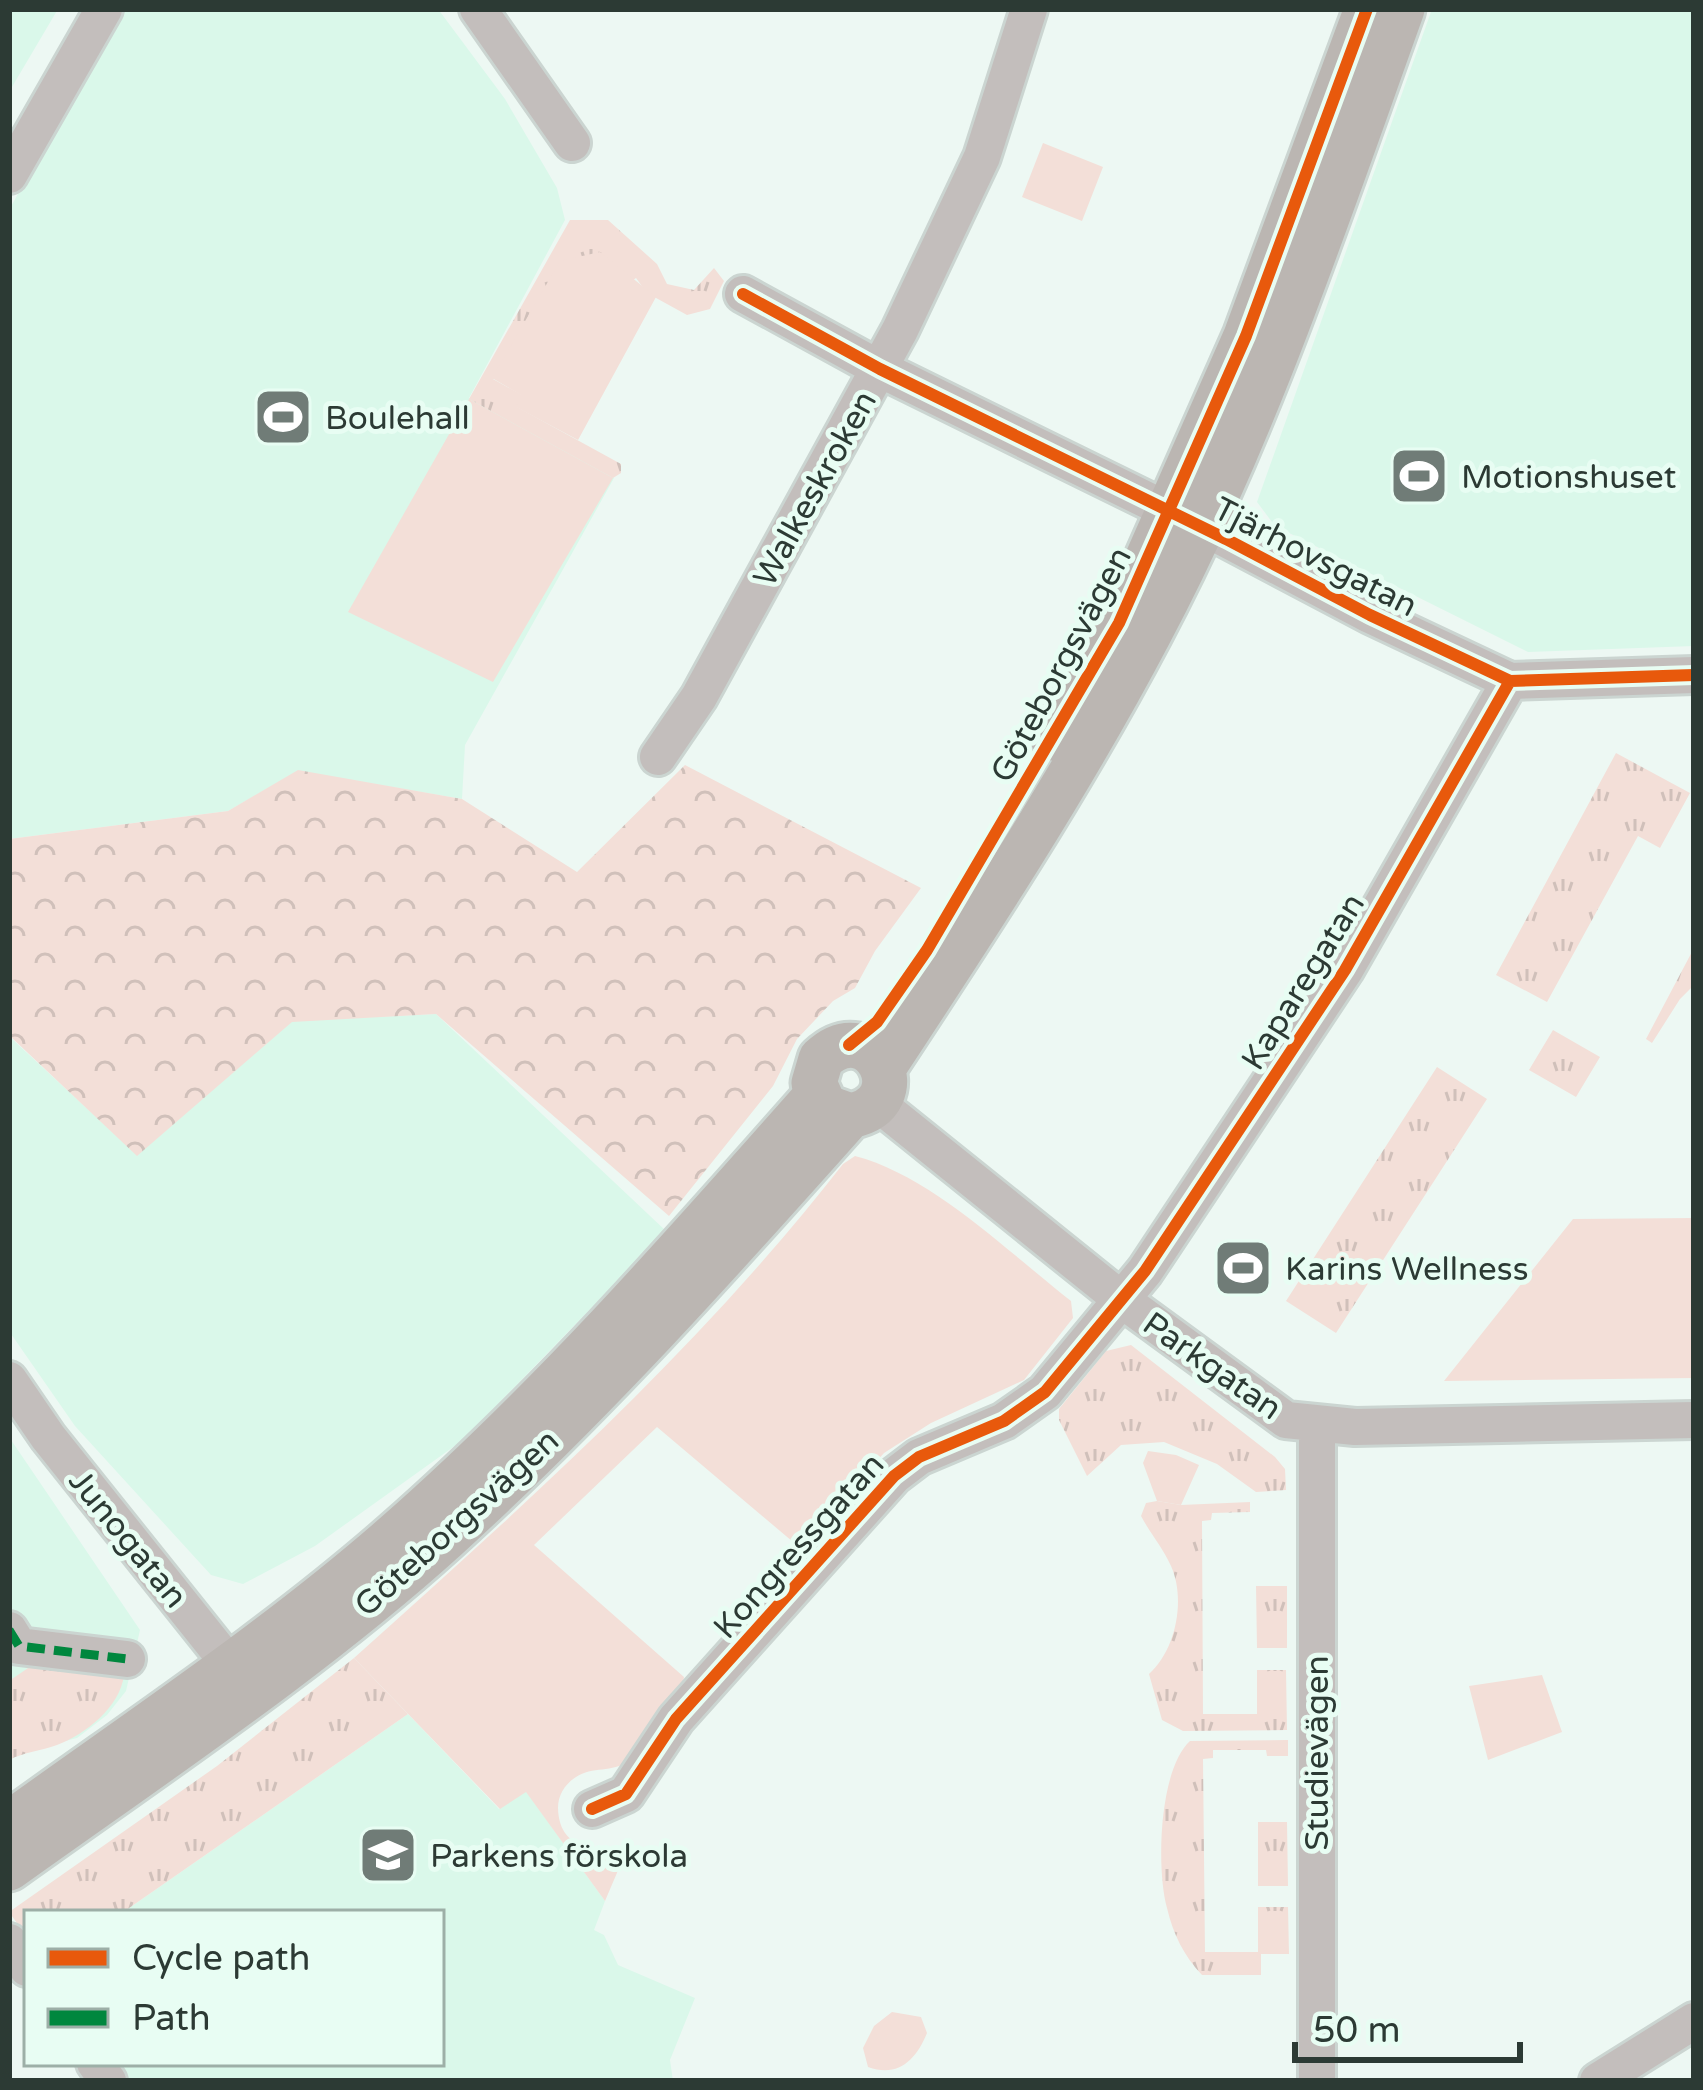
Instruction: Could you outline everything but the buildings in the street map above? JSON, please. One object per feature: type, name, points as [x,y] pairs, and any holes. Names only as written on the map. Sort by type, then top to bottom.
[{"type":"main road","name":"Göteborgsvägen","points":[[9,1824],[241,1679],[443,1541],[658,1331],[855,1085],[1039,825],[1150,634],[1246,336],[1367,9]]},
{"type":"main road","name":"Göteborgsvägen","points":[[1185,520],[1276,355],[1402,9]]},
{"type":"main road","name":"Göteborgsvägen","points":[[9,1868],[241,1679]]},
{"type":"street","points":[[9,176],[104,9]]},
{"type":"street","points":[[478,9],[572,143]]},
{"type":"street","name":"Walkeskroken","points":[[658,757],[699,697],[880,369],[982,157],[1029,9]]},
{"type":"street","name":"Tjärhovsgatan","points":[[743,294],[880,369],[1370,615],[1510,680],[1694,675]]},
{"type":"street","name":"Kaparegatan","points":[[1122,1300],[1345,970],[1510,680]]},
{"type":"street","name":"Parkgatan","points":[[855,1085],[1122,1300],[1286,1420],[1317,1426],[1694,1420]]},
{"type":"street","name":"Kongressgatan","points":[[592,1809],[626,1794],[676,1719],[906,1464],[1025,1408],[1045,1392],[1122,1300]]},
{"type":"street","name":"Junogatan","points":[[9,1380],[48,1437],[241,1679]]},
{"type":"street","name":"Studievägen","points":[[1317,1426],[1317,2081]]},
{"type":"street","points":[[12,1643],[127,1660]]},
{"type":"street","points":[[1598,2081],[1694,2020]]},
{"type":"shaded area","points":[[9,9],[58,9],[9,92]]},
{"type":"shaded area","points":[[121,9],[438,9],[505,99],[557,188],[565,220],[469,398],[614,478],[465,745],[462,799],[298,771],[228,811],[9,839],[9,210]]},
{"type":"shaded area","points":[[1432,9],[1694,9],[1694,646],[1528,652],[1275,526],[1257,502]]},
{"type":"shaded area","points":[[436,1014],[666,1231],[463,1440],[315,1546],[243,1584],[211,1575],[75,1426],[9,1331],[9,1024],[11,1038],[137,1155],[292,1021]]},
{"type":"shaded area","points":[[9,1437],[140,1630],[126,1691],[107,1715],[77,1738],[9,1755]]},
{"type":"shaded area","name":"Parkens förskola","points":[[408,1714],[499,1809],[526,1791],[605,1901],[594,1930],[604,1935],[618,1965],[695,1998],[670,2060],[673,2081],[130,2081],[119,2066],[444,2066],[444,1910],[126,1910]]},
{"type":"green space","points":[[1043,143],[1103,167],[1082,221],[1022,197]]},
{"type":"green space","points":[[570,220],[608,220],[657,264],[667,284],[694,290],[714,268],[724,281],[710,309],[687,315],[647,293],[636,278],[493,379],[522,395],[517,407],[621,464],[621,473],[613,478],[469,399]]},
{"type":"green space","points":[[600,252],[656,297],[578,440],[516,407],[521,395],[492,378],[560,261]]},
{"type":"green space","points":[[469,399],[613,478],[493,682],[348,612]]},
{"type":"green space","points":[[1616,753],[1690,793],[1660,848],[1638,836],[1547,1002],[1496,975]]},
{"type":"green space","points":[[685,765],[921,888],[875,951],[855,988],[833,1001],[797,1039],[773,1086],[669,1216],[436,1014],[292,1022],[137,1156],[11,1037],[9,839],[228,811],[298,770],[462,799],[577,872]]},
{"type":"green space","points":[[1694,948],[1694,985],[1652,1043],[1646,1039]]},
{"type":"green space","points":[[1553,1030],[1600,1057],[1576,1097],[1529,1070]]},
{"type":"green space","points":[[1437,1067],[1487,1099],[1336,1333],[1286,1301]]},
{"type":"green space","points":[[855,1156],[912,1180],[968,1218],[1071,1301],[1073,1318],[1024,1380],[931,1423],[884,1453],[799,1547],[657,1427],[534,1545],[684,1677],[670,1709],[635,1754],[622,1765],[576,1777],[559,1799],[560,1822],[571,1840],[625,1854],[605,1901],[526,1792],[500,1809],[354,1658],[671,1361]]},
{"type":"green space","points":[[1694,1218],[1694,1378],[1444,1381],[1573,1219]]},
{"type":"green space","points":[[1131,1345],[1275,1457],[1285,1469],[1286,1490],[1256,1492],[1217,1464],[1164,1442],[1121,1445],[1087,1476],[1059,1420],[1059,1409],[1106,1351]]},
{"type":"green space","points":[[1148,1451],[1199,1465],[1181,1505],[1157,1501],[1143,1463]]},
{"type":"green space","points":[[1250,1502],[1250,1512],[1212,1513],[1211,1520],[1202,1521],[1203,1714],[1257,1714],[1257,1670],[1286,1670],[1287,1730],[1183,1731],[1162,1720],[1149,1674],[1172,1638],[1178,1593],[1171,1566],[1141,1516],[1146,1503],[1181,1505]]},
{"type":"green space","points":[[1256,1586],[1287,1586],[1287,1648],[1257,1648]]},
{"type":"green space","points":[[354,1658],[408,1714],[126,1910],[24,1910],[24,1933],[9,1912],[217,1766]]},
{"type":"green space","points":[[34,1664],[124,1675],[116,1698],[90,1726],[57,1745],[9,1760],[9,1681]]},
{"type":"green space","points":[[1542,1675],[1562,1732],[1488,1760],[1469,1686]]},
{"type":"green space","points":[[1288,1740],[1288,1756],[1267,1756],[1266,1750],[1213,1750],[1213,1758],[1203,1759],[1205,1952],[1258,1952],[1258,1907],[1288,1907],[1289,1954],[1261,1954],[1261,1975],[1202,1975],[1176,1936],[1164,1891],[1161,1845],[1172,1773],[1190,1741]]},
{"type":"green space","points":[[1258,1822],[1287,1822],[1288,1886],[1258,1886]]},
{"type":"green space","points":[[892,2012],[921,2017],[927,2033],[905,2064],[888,2070],[868,2067],[863,2048],[874,2026]]},
{"type":"marked path","points":[[9,1630],[19,1646],[127,1659]]},
{"type":"cycle path","points":[[849,1045],[877,1022],[927,950],[1119,623],[1246,336],[1367,9]]},
{"type":"cycle path","points":[[743,294],[880,369],[1510,681],[1694,675]]},
{"type":"cycle path","points":[[592,1809],[626,1794],[676,1719],[894,1476],[919,1457],[1004,1421],[1045,1392],[1145,1271],[1345,970],[1510,681]]},
{"type":"place","name":"Boulehall","points":[[283,417]]},
{"type":"place","name":"Motionshuset","points":[[1419,476]]},
{"type":"place","name":"Karins Wellness","points":[[1243,1268]]},
{"type":"place","name":"Parkens förskola","points":[[388,1855]]}]
